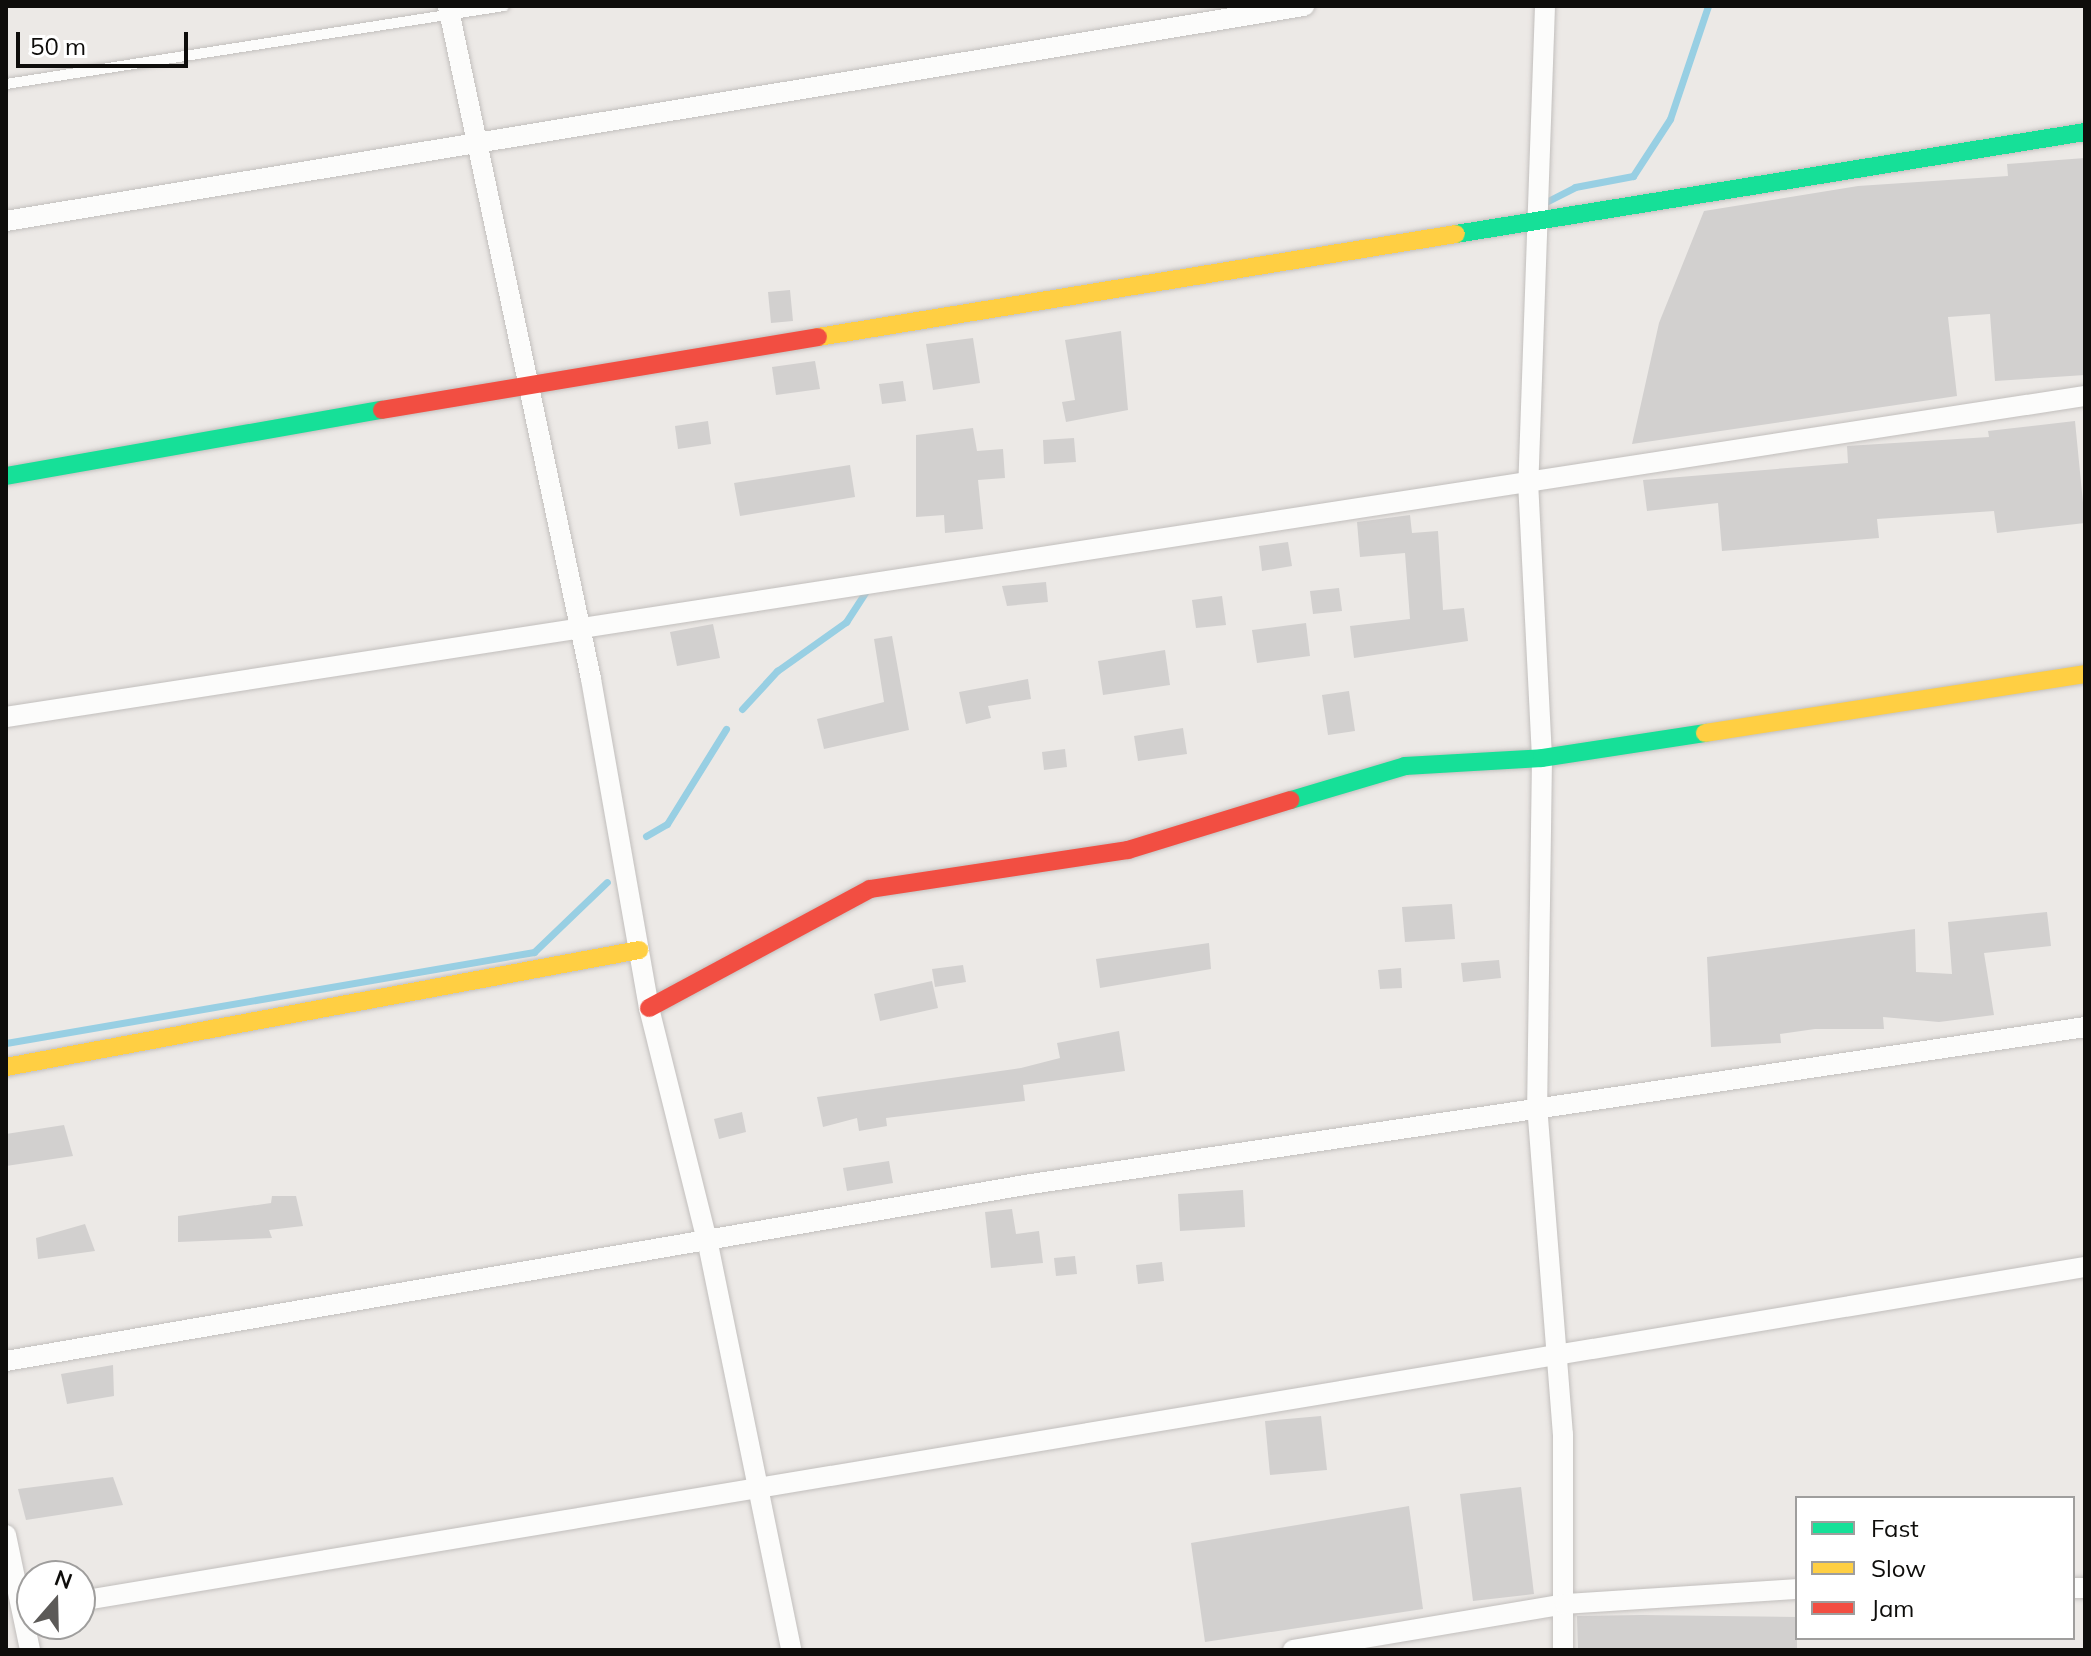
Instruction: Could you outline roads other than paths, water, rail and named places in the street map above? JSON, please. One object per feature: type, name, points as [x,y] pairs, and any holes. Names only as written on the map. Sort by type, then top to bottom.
[{"type":"street","points":[[6,221],[476,144],[1213,12],[1304,6]]},
{"type":"street","points":[[1545,6],[1541,220],[1528,481],[1542,758],[1537,1105],[1557,1355],[1565,1604],[1563,1650]]},
{"type":"street","points":[[449,10],[579,626],[649,1008],[708,1244],[791,1650]]},
{"type":"street","points":[[6,476],[528,384],[2085,132]]},
{"type":"street","points":[[6,717],[579,626],[2085,396]]},
{"type":"street","points":[[649,1008],[870,889],[1128,850],[1405,766],[1542,758],[2085,674]]},
{"type":"street","points":[[6,1067],[639,950]]},
{"type":"street","points":[[6,1361],[1537,1105],[2085,1027]]},
{"type":"street","points":[[96,1598],[2085,1267]]},
{"type":"street","points":[[6,1535],[16,1589]]},
{"type":"street","points":[[1293,1650],[1565,1604],[1795,1589]]},
{"type":"lane","points":[[6,84],[449,10],[504,6]]},
{"type":"waterway","points":[[1540,205],[1575,187],[1633,176],[1670,119],[1708,6]]},
{"type":"waterway","points":[[742,709],[777,671],[846,622],[865,593]]},
{"type":"waterway","points":[[646,836],[667,824],[726,729]]},
{"type":"waterway","points":[[6,1043],[534,952],[607,882]]}]
